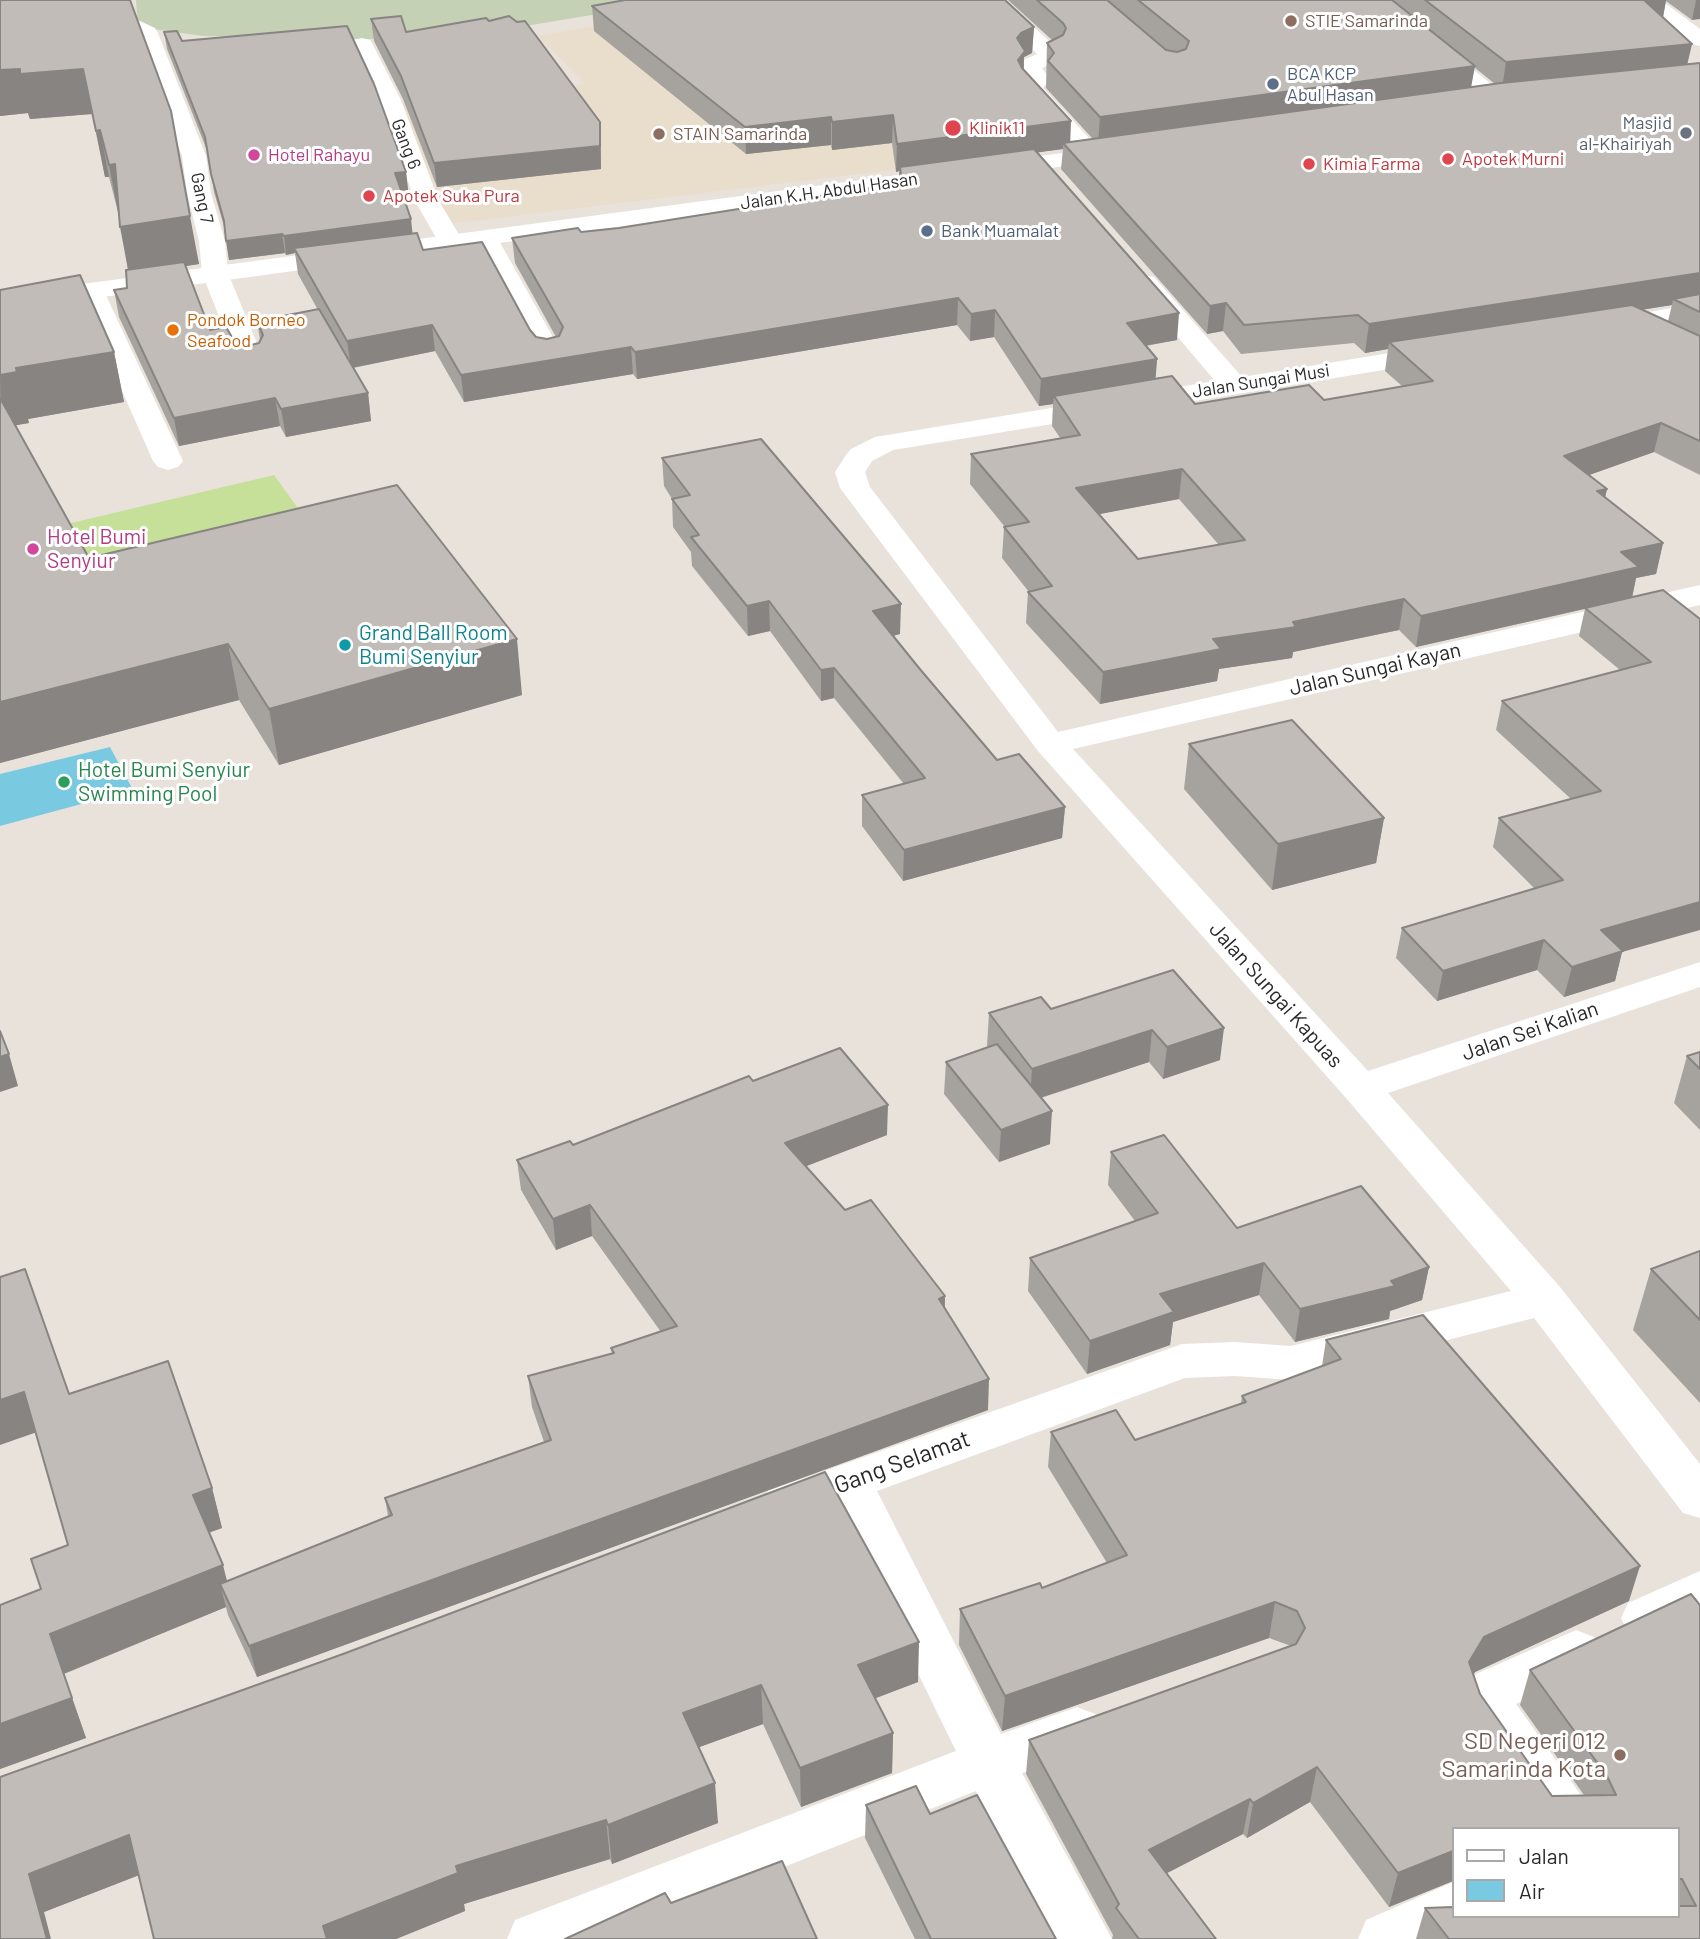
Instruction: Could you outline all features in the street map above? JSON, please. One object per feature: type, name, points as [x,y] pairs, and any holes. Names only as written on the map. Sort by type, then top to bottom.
[{"type":"street","name":"Gang 7","points":[[93,0],[103,10],[147,33],[194,156],[199,193],[212,241],[215,273],[251,363]]},
{"type":"street","points":[[992,0],[1051,55],[1029,66],[1039,79],[1030,85],[1031,89],[1093,156]]},
{"type":"street","points":[[1372,0],[1496,99]]},
{"type":"street","points":[[1647,0],[1700,39]]},
{"type":"street","name":"Gang 6","points":[[362,45],[390,100],[427,201],[451,243]]},
{"type":"street","points":[[1469,103],[1523,96]]},
{"type":"street","name":"Jalan K.H. Abdul Hasan","points":[[0,303],[1134,150]]},
{"type":"street","points":[[1040,163],[1058,184]]},
{"type":"street","points":[[485,239],[549,355]]},
{"type":"street","points":[[1132,268],[1233,384]]},
{"type":"street","points":[[91,291],[168,461]]},
{"type":"street","points":[[1578,331],[1700,311]]},
{"type":"street","points":[[1631,323],[1665,340]]},
{"type":"street","name":"Jalan Sungai Musi","points":[[855,488],[850,472],[861,455],[885,443],[1233,384],[1459,350]]},
{"type":"street","name":"Jalan Sungai Kapuas","points":[[855,488],[1050,744],[1360,1088],[1544,1299],[1700,1499]]},
{"type":"street","name":"Jalan Sungai Kayan","points":[[1050,744],[1700,594]]},
{"type":"street","name":"Jalan Sei Kalian","points":[[1360,1088],[1700,974]]},
{"type":"street","name":"Gang Selamat","points":[[745,1520],[1182,1361],[1236,1359],[1291,1363],[1544,1299]]},
{"type":"street","points":[[848,1481],[988,1762],[1084,1939]]},
{"type":"street","points":[[1573,1827],[1491,1711],[1488,1698],[1494,1690],[1700,1592]]},
{"type":"street","points":[[535,1939],[988,1762],[1116,1716]]},
{"type":"street","points":[[1386,1939],[1452,1908]]},
{"type":"shaded area","name":"STAIN Samarinda","points":[[810,0],[941,164],[440,225],[391,103],[585,84],[538,36],[688,10]]},
{"type":"green space","points":[[136,0],[683,0],[513,28],[370,39],[203,36],[138,27]]},
{"type":"green space","points":[[274,475],[313,529],[93,582],[67,524]]},
{"type":"water","name":"Hotel Bumi Senyiur Swimming Pool","points":[[110,747],[133,790],[0,826],[0,774]]},
{"type":"building","points":[[0,0],[130,0],[171,111],[190,216],[120,227],[115,164],[109,165],[100,130],[96,131],[83,69],[20,74],[20,69],[0,70]]},
{"type":"building","points":[[625,0],[1005,0],[1034,27],[1017,38],[1025,51],[1018,60],[1022,68],[1071,121],[897,144],[893,115],[832,122],[831,117],[745,127],[592,6]]},
{"type":"building","points":[[1037,0],[1107,0],[1166,50],[1177,52],[1186,49],[1189,41],[1138,0],[1392,0],[1475,66],[1100,117],[1048,61],[1054,53],[1047,43],[1063,35],[1066,28]]},
{"type":"building","points":[[1425,0],[1644,0],[1692,44],[1506,62]]},
{"type":"building","points":[[401,16],[406,32],[486,18],[489,21],[509,16],[517,22],[525,21],[600,122],[600,146],[434,163],[401,76],[371,19]]},
{"type":"building","points":[[347,26],[374,84],[406,172],[395,173],[411,219],[226,241],[205,137],[164,32],[177,31],[182,41]]},
{"type":"building","points":[[1700,63],[1700,273],[1369,324],[1358,315],[1244,325],[1226,303],[1210,306],[1063,143],[1501,83]]},
{"type":"building","points":[[1034,149],[1179,313],[1127,323],[1157,359],[1041,379],[995,310],[971,314],[958,298],[635,352],[631,347],[461,375],[432,325],[347,341],[294,248],[417,233],[423,250],[482,242],[530,330],[536,337],[547,339],[559,336],[563,327],[512,238],[578,228],[581,232],[619,228],[902,183],[900,167]]},
{"type":"building","points":[[184,262],[210,330],[226,327],[236,344],[247,346],[259,343],[263,335],[257,321],[319,309],[368,393],[281,409],[275,398],[174,418],[114,290],[127,288],[126,270]]},
{"type":"building","points":[[80,275],[114,352],[16,368],[17,372],[0,375],[0,290]]},
{"type":"building","points":[[1700,294],[1700,312],[1673,299]]},
{"type":"building","points":[[1632,305],[1700,336],[1700,441],[1661,423],[1564,456],[1607,489],[1597,491],[1663,543],[1621,552],[1639,567],[1421,616],[1404,599],[1293,622],[1296,627],[1213,639],[1221,649],[1103,672],[1028,592],[1052,586],[1004,527],[1029,522],[971,454],[1080,435],[1054,396],[1172,376],[1195,404],[1309,385],[1324,400],[1433,381],[1389,342]],"holes":[[[1182,469],[1245,540],[1138,559],[1076,488]]]},
{"type":"building","points":[[0,398],[89,558],[397,485],[517,639],[269,709],[228,644],[0,702]]},
{"type":"building","points":[[761,439],[901,604],[873,611],[919,668],[997,760],[1019,754],[1065,807],[904,850],[862,795],[925,778],[834,668],[821,670],[769,601],[747,606],[691,537],[699,535],[672,499],[690,495],[662,458]]},
{"type":"building","points":[[1663,590],[1700,619],[1700,902],[1601,930],[1623,951],[1572,967],[1544,940],[1443,971],[1402,928],[1563,880],[1499,818],[1601,791],[1502,701],[1651,662],[1585,608]]},
{"type":"building","points":[[1292,720],[1384,818],[1278,844],[1189,744]]},
{"type":"building","points":[[1173,970],[1224,1028],[1167,1047],[1152,1030],[1032,1069],[989,1013],[1041,997],[1051,1009]]},
{"type":"building","points":[[0,1031],[9,1054],[0,1057]]},
{"type":"building","points":[[997,1044],[1052,1111],[1001,1130],[946,1062]]},
{"type":"building","points":[[840,1048],[888,1105],[785,1143],[845,1210],[871,1200],[945,1296],[939,1299],[989,1379],[249,1646],[220,1584],[392,1515],[385,1498],[551,1440],[528,1376],[614,1353],[611,1348],[677,1326],[590,1205],[553,1219],[517,1160],[570,1141],[573,1145],[749,1076],[753,1081]]},
{"type":"building","points":[[1700,1052],[1700,1069],[1687,1056]]},
{"type":"building","points":[[1164,1135],[1237,1228],[1361,1186],[1429,1267],[1391,1281],[1395,1286],[1300,1309],[1264,1263],[1160,1294],[1174,1312],[1090,1341],[1030,1258],[1158,1213],[1111,1152]]},
{"type":"building","points":[[1700,1251],[1700,1320],[1651,1269]]},
{"type":"building","points":[[25,1269],[69,1394],[168,1361],[212,1488],[193,1495],[223,1565],[50,1634],[72,1698],[0,1724],[0,1605],[41,1589],[31,1559],[68,1545],[24,1392],[0,1400],[0,1277]]},
{"type":"building","points":[[1423,1315],[1640,1566],[1484,1637],[1469,1662],[1480,1694],[1552,1796],[1616,1795],[1607,1776],[1530,1670],[1691,1594],[1700,1605],[1700,1939],[1449,1939],[1425,1908],[1452,1907],[1452,1918],[1679,1918],[1679,1906],[1696,1906],[1682,1879],[1679,1879],[1679,1827],[1452,1827],[1452,1851],[1398,1873],[1317,1767],[1253,1803],[1250,1799],[1149,1850],[1216,1939],[1139,1939],[1116,1908],[1119,1904],[1029,1740],[1296,1644],[1305,1628],[1297,1611],[1275,1602],[1005,1696],[960,1609],[1040,1583],[1042,1588],[1127,1555],[1051,1432],[1116,1410],[1135,1440],[1246,1402],[1242,1396],[1341,1359],[1326,1340]]},
{"type":"building","points":[[825,1472],[919,1642],[858,1665],[893,1733],[800,1768],[761,1685],[683,1713],[715,1783],[608,1825],[606,1820],[456,1866],[458,1873],[323,1926],[327,1939],[154,1939],[129,1835],[29,1874],[47,1939],[0,1939],[0,1777],[343,1654]]},
{"type":"building","points":[[916,1786],[930,1814],[977,1795],[1056,1939],[931,1939],[866,1805]]},
{"type":"building","points":[[782,1861],[817,1939],[565,1939],[665,1893],[671,1903]]},
{"type":"place","name":"STIE Samarinda","points":[[1291,21]]},
{"type":"place","name":"BCA KCP Abul Hasan","points":[[1273,84]]},
{"type":"place","name":"Klinik11","points":[[953,128]]},
{"type":"place","name":"Masjid al-Khairiyah","points":[[1686,133]]},
{"type":"place","name":"STAIN Samarinda","points":[[659,134]]},
{"type":"place","name":"Hotel Rahayu","points":[[254,155]]},
{"type":"place","name":"Apotek Murni","points":[[1448,159]]},
{"type":"place","name":"Kimia Farma","points":[[1309,164]]},
{"type":"place","name":"Apotek Suka Pura","points":[[369,196]]},
{"type":"place","name":"Bank Muamalat","points":[[927,231]]},
{"type":"place","name":"Pondok Borneo Seafood","points":[[173,330]]},
{"type":"place","name":"Hotel Bumi Senyiur","points":[[33,549]]},
{"type":"place","name":"Grand Ball Room Bumi Senyiur","points":[[345,645]]},
{"type":"place","name":"Hotel Bumi Senyiur Swimming Pool","points":[[64,782]]},
{"type":"place","name":"SD Negeri 012 Samarinda Kota","points":[[1620,1755]]}]
